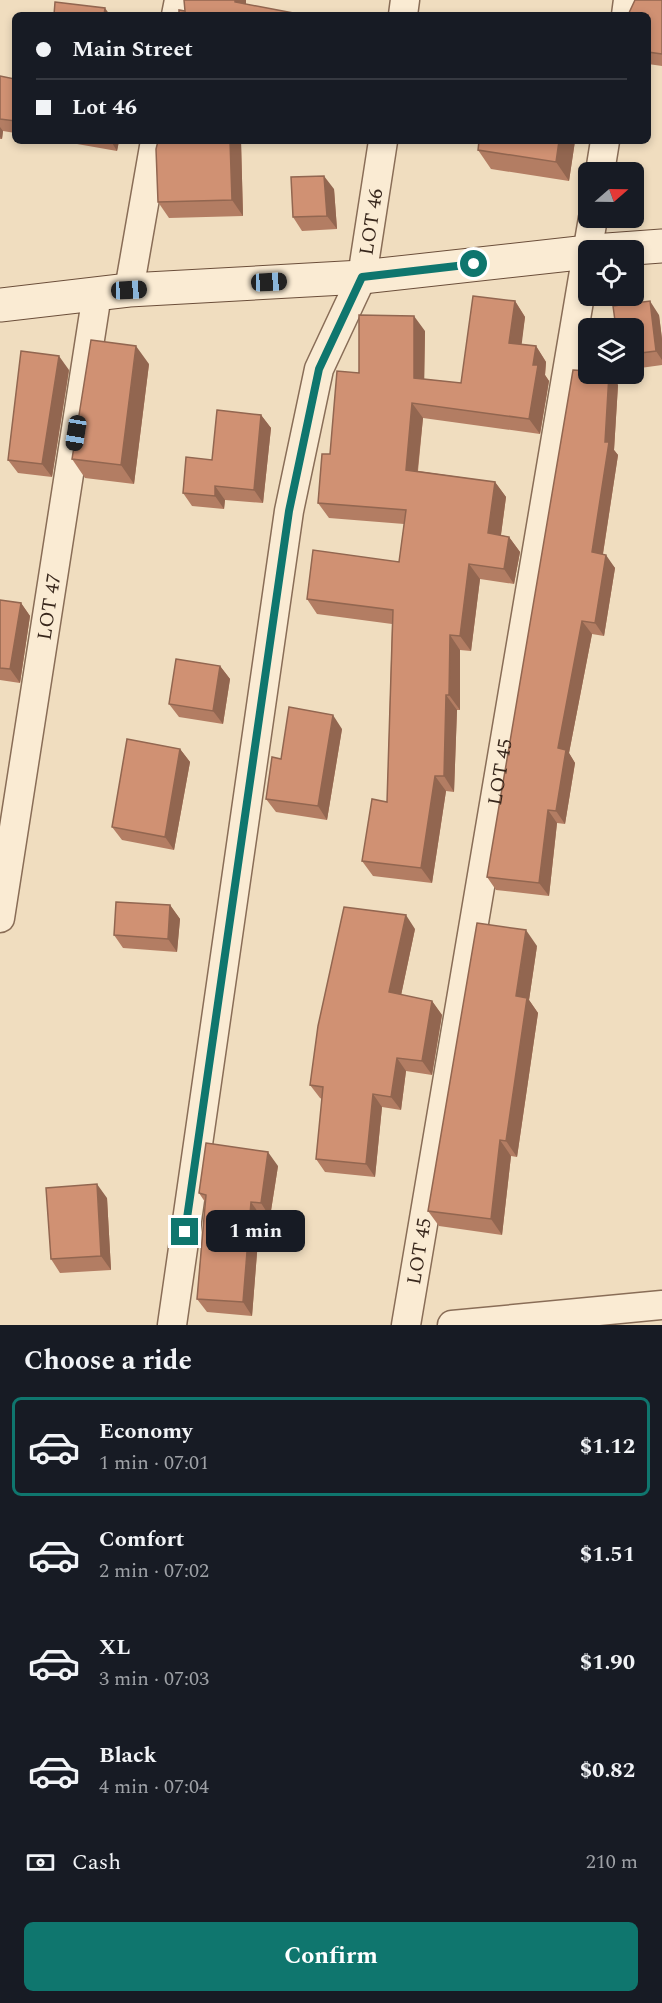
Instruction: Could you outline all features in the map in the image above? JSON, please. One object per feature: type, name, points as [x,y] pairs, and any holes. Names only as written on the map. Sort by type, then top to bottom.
[{"type":"street","points":[[129,290],[154,144]]},
{"type":"street","name":"LOT 46","points":[[172,1325],[289,511],[319,369],[362,277],[383,144]]},
{"type":"street","points":[[602,162],[605,144]]},
{"type":"street","points":[[644,248],[662,246]]},
{"type":"street","points":[[0,305],[129,290],[362,277],[578,254]]},
{"type":"street","name":"LOT 47","points":[[0,918],[97,294]]},
{"type":"street","name":"LOT 45","points":[[406,1325],[585,306]]},
{"type":"street","points":[[452,1325],[662,1305]]},
{"type":"building","points":[[184,0],[235,0],[235,2],[288,12],[179,12],[179,10],[185,11]]},
{"type":"building","points":[[635,0],[662,0],[662,54],[651,52],[651,12],[629,12]]},
{"type":"building","points":[[55,2],[105,8],[104,12],[54,12]]},
{"type":"building","points":[[0,76],[12,78],[12,121],[0,119]]},
{"type":"building","points":[[157,144],[230,144],[232,200],[158,202]]},
{"type":"building","points":[[479,144],[559,144],[556,162],[478,150]]},
{"type":"building","points":[[324,176],[327,216],[293,217],[291,177]]},
{"type":"building","points":[[473,296],[515,301],[509,343],[536,346],[533,365],[538,365],[529,419],[412,403],[406,470],[495,482],[488,533],[509,537],[504,569],[469,564],[460,636],[450,635],[444,776],[435,776],[421,868],[362,861],[372,799],[387,802],[393,610],[307,599],[313,550],[399,562],[406,510],[318,503],[322,454],[330,454],[337,371],[359,373],[359,315],[414,316],[414,378],[461,383]]},
{"type":"building","points":[[650,301],[656,351],[644,353],[644,318],[615,318],[613,306],[644,306],[644,302]]},
{"type":"building","points":[[91,340],[136,346],[121,465],[72,459]]},
{"type":"building","points":[[21,351],[59,356],[42,464],[8,460]]},
{"type":"building","points":[[573,370],[578,370],[578,384],[608,384],[605,442],[609,442],[592,552],[606,555],[595,623],[582,621],[558,748],[566,750],[556,811],[548,810],[539,883],[487,877]]},
{"type":"building","points":[[217,410],[261,415],[254,490],[215,486],[215,496],[183,493],[186,457],[212,460]]},
{"type":"building","points":[[0,600],[21,603],[10,669],[0,668]]},
{"type":"building","points":[[176,659],[220,666],[213,711],[169,704]]},
{"type":"building","points":[[289,707],[333,715],[318,806],[266,799],[272,757],[281,759]]},
{"type":"building","points":[[127,739],[180,749],[165,837],[112,827]]},
{"type":"building","points":[[116,902],[170,905],[168,939],[114,935]]},
{"type":"building","points":[[344,907],[406,915],[389,992],[432,1001],[422,1061],[397,1058],[391,1097],[373,1094],[366,1164],[316,1159],[323,1087],[310,1085],[318,1026]]},
{"type":"building","points":[[477,923],[526,930],[516,996],[527,998],[506,1141],[500,1140],[491,1219],[428,1211]]},
{"type":"building","points":[[206,1143],[268,1152],[261,1203],[251,1202],[243,1302],[197,1299],[206,1195],[199,1193]]},
{"type":"building","points":[[97,1184],[101,1256],[51,1259],[46,1188]]},
{"type":"route","points":[[185,1232],[289,511],[319,369],[362,277],[474,264]]}]
